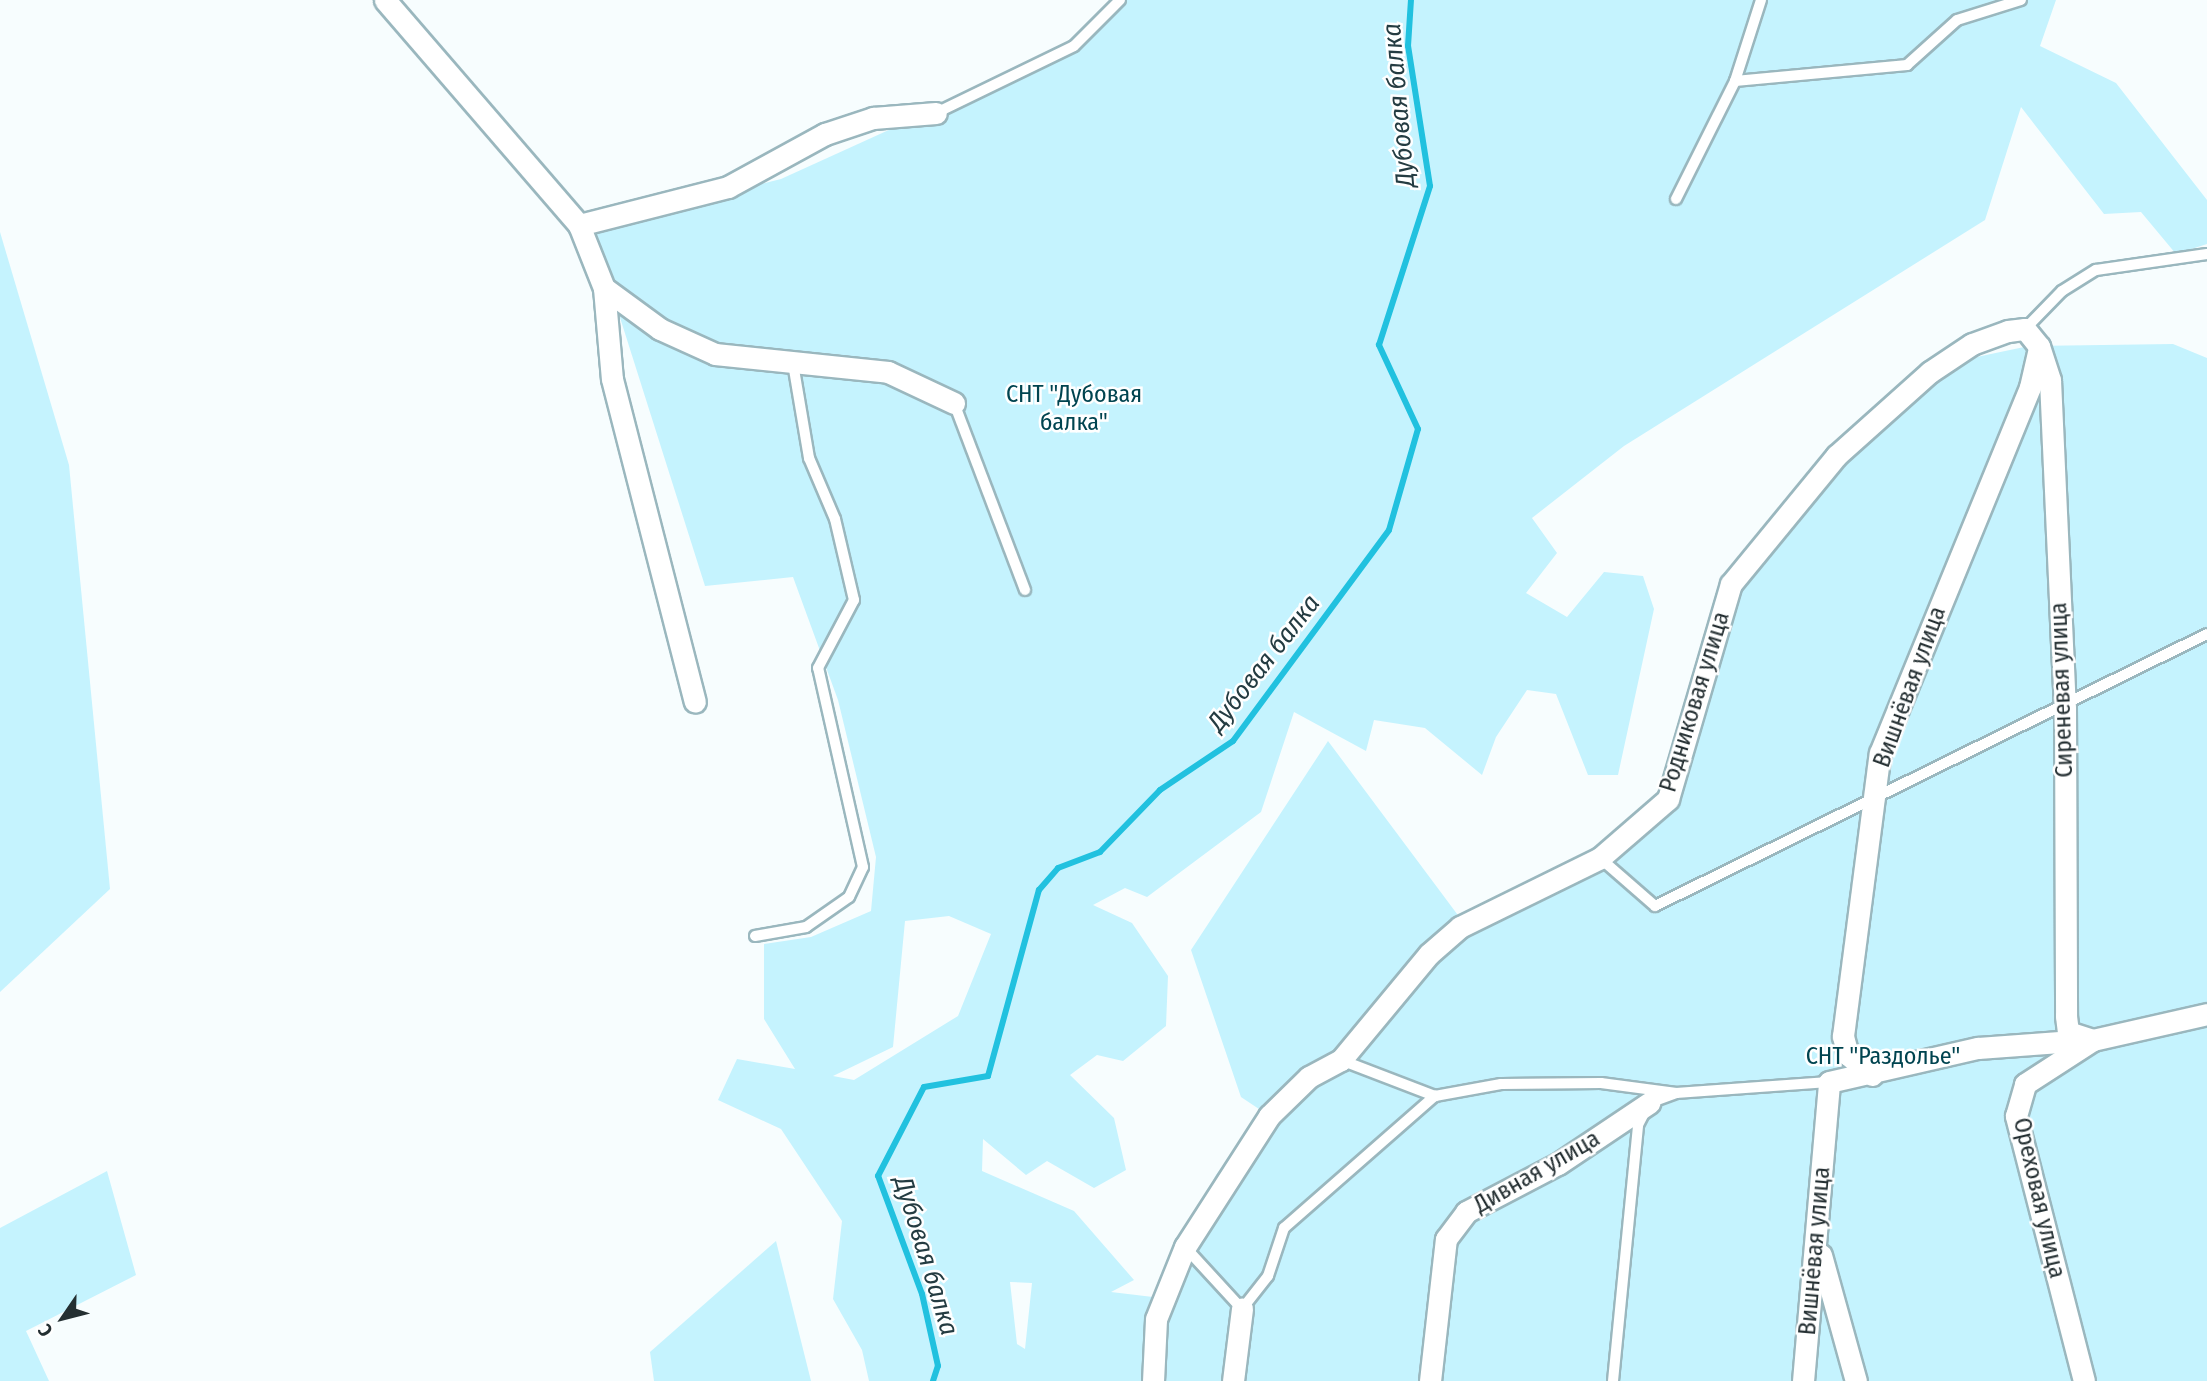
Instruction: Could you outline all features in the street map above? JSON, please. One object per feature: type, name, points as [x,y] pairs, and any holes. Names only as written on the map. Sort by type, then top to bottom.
[{"type":"street","points":[[385,0],[579,225],[604,288],[612,379],[695,702]]},
{"type":"street","points":[[579,225],[728,187],[825,134],[873,118],[936,113]]},
{"type":"street","points":[[604,288],[660,329],[715,354],[888,372],[954,403]]},
{"type":"street","name":"Сиреневая улица","points":[[2025,330],[2039,346],[2050,380],[2065,708],[2066,1016],[2068,1032],[2093,1040]]},
{"type":"street","name":"Родниковая улица","points":[[1153,1381],[1156,1319],[1185,1247],[1269,1116],[1309,1077],[1341,1060],[1429,954],[1460,927],[1600,858],[1668,799],[1731,584],[1836,456],[1930,372],[1972,344],[2025,330]]},
{"type":"street","name":"Вишнёвая улица","points":[[1872,1075],[1848,1055],[1843,1036],[1880,753],[2030,387],[2039,346]]},
{"type":"street","name":"Ореховая улица","points":[[2084,1381],[2016,1116],[2025,1084],[2093,1040],[2206,1020]]},
{"type":"street","points":[[1829,1082],[1872,1075],[1978,1048],[2093,1040]]},
{"type":"street","name":"Вишнёвая улица","points":[[1803,1381],[1829,1082]]},
{"type":"street","name":"Дивная улица","points":[[1430,1381],[1446,1239],[1466,1213],[1558,1164],[1649,1103]]},
{"type":"street","points":[[1817,1243],[1856,1381]]},
{"type":"street","points":[[1233,1381],[1242,1309]]},
{"type":"lane","points":[[936,113],[1074,46],[1120,0]]},
{"type":"lane","points":[[1676,199],[1735,81],[1761,0]]},
{"type":"lane","points":[[1735,81],[1907,65],[1957,20],[2021,0]]},
{"type":"lane","points":[[2025,330],[2062,291],[2096,270],[2207,254]]},
{"type":"lane","points":[[755,936],[806,927],[849,897],[863,867],[818,668],[854,600],[835,519],[809,458],[793,363]]},
{"type":"lane","points":[[954,403],[1025,590]]},
{"type":"lane","points":[[1600,858],[1655,906],[2065,708],[2207,634]]},
{"type":"lane","points":[[1341,1060],[1435,1096]]},
{"type":"lane","points":[[1185,1247],[1242,1309],[1268,1276],[1284,1228],[1435,1096],[1501,1084],[1601,1083],[1676,1093],[1829,1082]]},
{"type":"lane","points":[[1613,1381],[1638,1125],[1649,1103],[1676,1093]]},
{"type":"green space","points":[[1122,0],[2056,0],[2040,46],[2116,83],[2207,200],[2207,244],[2176,254],[2141,212],[2104,214],[2021,107],[1985,220],[1624,446],[1532,518],[1557,553],[1526,593],[1567,617],[1604,572],[1643,576],[1654,609],[1618,775],[1588,775],[1556,694],[1527,690],[1496,737],[1482,775],[1425,728],[1374,720],[1366,751],[1294,712],[1261,812],[1147,897],[1125,888],[1093,905],[1132,923],[1168,976],[1166,1026],[1123,1061],[1097,1055],[1070,1075],[1114,1118],[1126,1170],[1094,1188],[1047,1161],[1026,1175],[983,1139],[982,1171],[1074,1211],[1134,1280],[1111,1292],[1153,1297],[1216,1175],[1262,1111],[1241,1097],[1191,950],[1328,741],[1469,930],[1598,867],[1668,813],[1739,593],[1841,466],[1923,392],[1967,359],[2029,346],[2173,344],[2207,358],[2207,1381],[869,1381],[862,1350],[833,1299],[842,1221],[781,1129],[718,1100],[737,1059],[795,1069],[764,1019],[764,944],[811,937],[871,911],[876,857],[838,700],[793,577],[705,586],[591,226],[781,179],[1091,38]],"holes":[[[949,916],[991,934],[958,1016],[854,1080],[833,1076],[893,1047],[905,921]],[[1010,1282],[1032,1283],[1025,1349],[1017,1344]]]},
{"type":"green space","points":[[0,232],[69,465],[110,889],[0,992]]},
{"type":"green space","points":[[107,1171],[136,1275],[26,1331],[49,1381],[0,1381],[0,1228]]},
{"type":"green space","points":[[776,1241],[811,1381],[654,1381],[650,1352]]},
{"type":"waterway","name":"Дубовая балка","points":[[933,1381],[938,1366],[922,1294],[878,1176],[924,1087],[988,1076],[1039,890],[1058,868],[1100,852],[1160,790],[1233,741],[1389,530],[1418,429],[1379,345],[1430,186],[1408,46],[1411,0]]},
{"type":"park label","name":"СНТ \"Дубовая балка\"","points":[[1074,409]]},
{"type":"park label","name":"СНТ \"Раздолье\"","points":[[1883,1057]]}]
